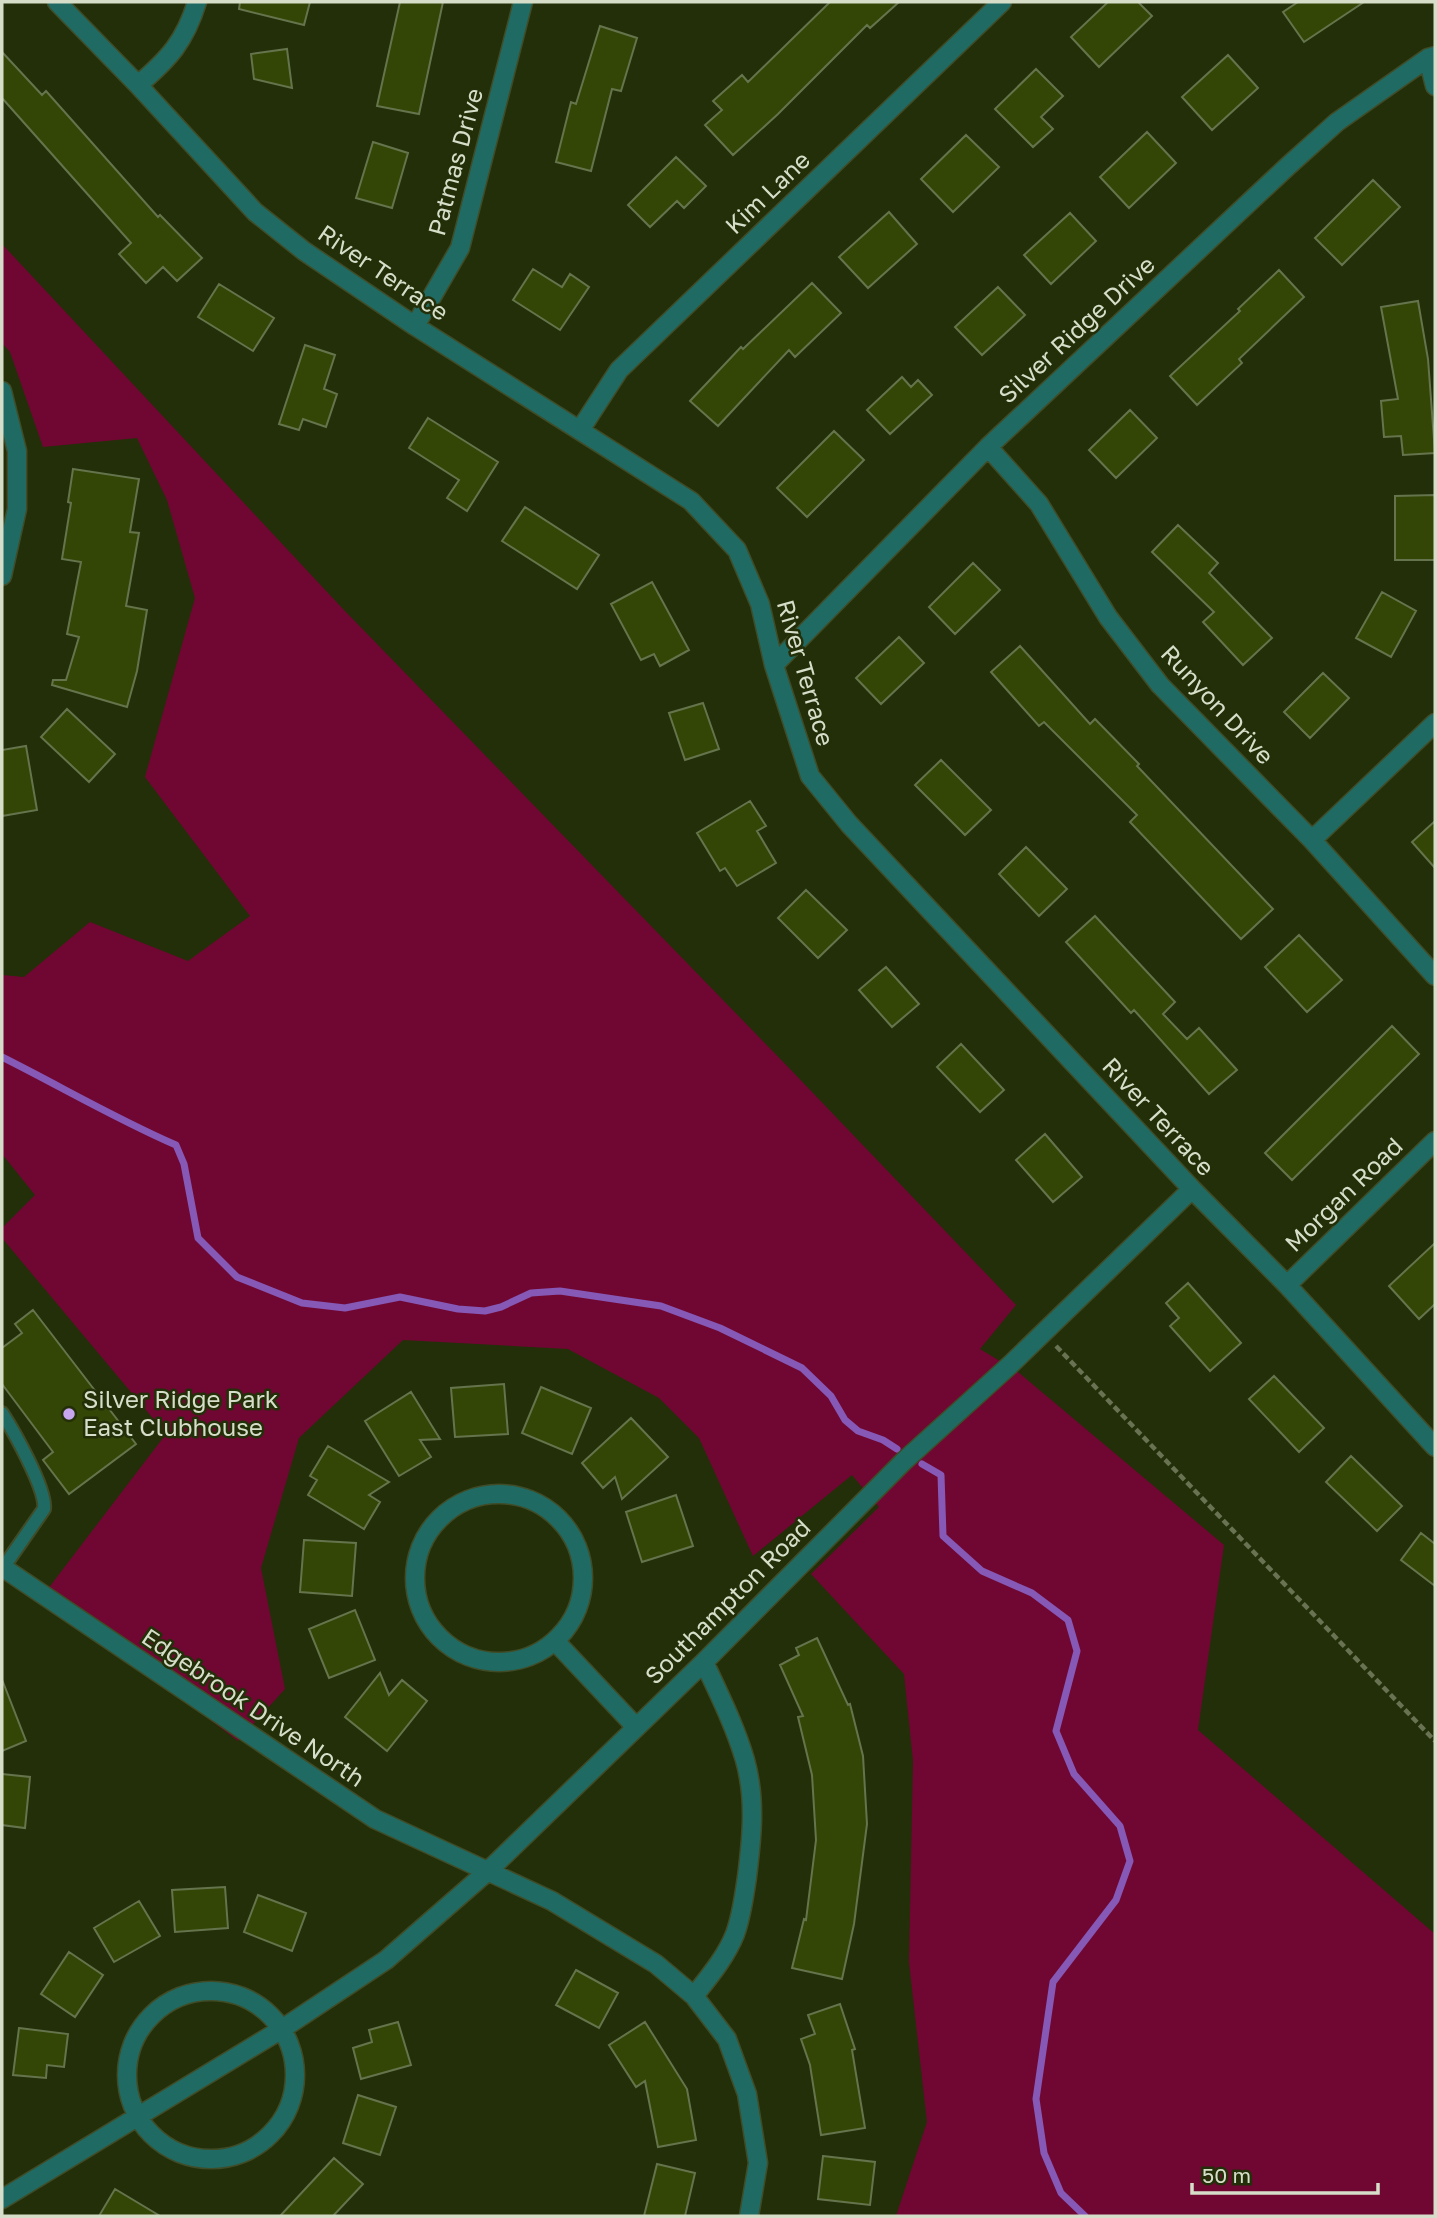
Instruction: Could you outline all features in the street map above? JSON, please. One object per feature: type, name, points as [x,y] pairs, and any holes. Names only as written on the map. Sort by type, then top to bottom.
[{"type":"street","name":"River Terrace","points":[[57,2],[255,212],[303,251],[415,326],[691,500],[737,550],[760,604],[774,665],[810,776],[849,824],[1192,1189],[1287,1285],[1435,1447]]},
{"type":"street","points":[[138,85],[165,62],[178,44],[197,2]]},
{"type":"street","name":"Patmas Drive","points":[[415,326],[460,248],[523,2]]},
{"type":"street","name":"Kim Lane","points":[[580,430],[619,370],[1002,2]]},
{"type":"street","points":[[1432,57],[1435,86]]},
{"type":"street","name":"Silver Ridge Drive","points":[[774,665],[988,447],[1327,130],[1432,57]]},
{"type":"street","points":[[2,391],[17,451],[17,509],[2,576]]},
{"type":"street","name":"Runyon Drive","points":[[988,447],[1039,504],[1108,617],[1160,685],[1312,840],[1435,976]]},
{"type":"street","points":[[1312,840],[1435,723]]},
{"type":"street","name":"Morgan Road","points":[[1287,1285],[1435,1141]]},
{"type":"street","name":"Southampton Road","points":[[2,2199],[282,2029],[386,1961],[488,1871],[704,1662],[904,1461],[1044,1332],[1192,1189]]},
{"type":"street","points":[[486,1494],[513,1494],[539,1503],[560,1520],[576,1542],[583,1568],[582,1595],[572,1620],[555,1642],[533,1655],[508,1662],[482,1661],[457,1651],[437,1636],[422,1614],[414,1590],[415,1564],[423,1539],[438,1518],[460,1503],[486,1494]]},
{"type":"street","name":"Edgebrook Drive North","points":[[2,1567],[374,1819],[552,1901],[656,1964],[694,1996],[727,2039],[747,2094],[758,2163],[749,2216]]},
{"type":"street","points":[[555,1642],[636,1727]]},
{"type":"street","points":[[694,1996],[717,1968],[734,1935],[743,1906],[753,1801],[746,1762],[734,1726],[704,1662]]},
{"type":"street","points":[[208,1990],[237,1994],[263,2008],[282,2029],[293,2054],[295,2080],[289,2107],[275,2130],[255,2147],[230,2157],[203,2159],[177,2152],[155,2138],[137,2118],[127,2091],[126,2061],[136,2033],[154,2011],[179,1996],[208,1990]]},
{"type":"lane","points":[[2,1413],[45,1501],[44,1509],[2,1567]]},
{"type":"path","points":[[1044,1332],[1435,1741]]},
{"type":"shaded area","points":[[2,244],[343,609],[1016,1305],[980,1349],[1018,1372],[1224,1545],[1198,1730],[1435,1934],[1435,2216],[896,2216],[927,2122],[909,1962],[913,1761],[904,1674],[811,1574],[879,1507],[852,1475],[753,1556],[699,1438],[659,1398],[568,1349],[403,1340],[299,1438],[261,1568],[285,1689],[238,1741],[44,1594],[166,1434],[2,1238],[2,1228],[35,1195],[2,1154],[2,975],[24,977],[90,922],[188,961],[250,916],[145,777],[195,598],[167,500],[137,438],[43,447],[10,352],[2,343]]},
{"type":"building","points":[[240,2],[310,2],[304,25],[239,9]]},
{"type":"building","points":[[400,2],[443,2],[419,114],[377,106]]},
{"type":"building","points":[[830,2],[899,2],[870,28],[867,25],[733,155],[705,125],[722,110],[713,101],[742,75],[748,82]]},
{"type":"building","points":[[1108,2],[1138,2],[1152,16],[1099,67],[1071,37]]},
{"type":"building","points":[[1298,2],[1364,2],[1304,42],[1283,12]]},
{"type":"building","points":[[600,26],[637,38],[621,91],[612,89],[591,171],[556,162],[571,102],[576,104]]},
{"type":"building","points":[[287,49],[292,88],[254,79],[251,54]]},
{"type":"building","points":[[2,52],[42,95],[46,91],[158,217],[160,215],[202,258],[177,281],[163,267],[146,283],[119,254],[131,243],[2,98]]},
{"type":"building","points":[[1228,55],[1258,88],[1212,130],[1182,97]]},
{"type":"building","points":[[1036,69],[1063,96],[1041,117],[1053,129],[1033,147],[995,109]]},
{"type":"building","points":[[1147,132],[1176,163],[1129,208],[1100,177]]},
{"type":"building","points":[[966,135],[999,167],[953,212],[921,179]]},
{"type":"building","points":[[373,142],[408,153],[392,208],[356,198]]},
{"type":"building","points":[[676,157],[706,186],[684,208],[677,201],[650,227],[628,205]]},
{"type":"building","points":[[1373,180],[1400,207],[1342,265],[1315,238]]},
{"type":"building","points":[[889,212],[917,244],[868,288],[839,257]]},
{"type":"building","points":[[1070,213],[1096,241],[1051,284],[1024,255]]},
{"type":"building","points":[[533,269],[562,287],[570,274],[589,287],[560,330],[513,300]]},
{"type":"building","points":[[1279,270],[1304,297],[1239,359],[1242,363],[1197,405],[1170,376],[1240,311],[1238,309]]},
{"type":"building","points":[[812,283],[841,313],[795,357],[789,350],[718,426],[690,401],[741,347],[743,349]]},
{"type":"building","points":[[219,284],[274,318],[253,351],[198,317]]},
{"type":"building","points":[[998,287],[1025,315],[982,355],[955,327]]},
{"type":"building","points":[[1418,301],[1428,359],[1435,453],[1403,455],[1401,436],[1384,437],[1381,401],[1398,399],[1381,307]]},
{"type":"building","points":[[305,345],[335,355],[324,389],[337,394],[326,427],[303,419],[299,430],[279,424]]},
{"type":"building","points":[[902,377],[911,387],[918,380],[932,395],[890,434],[867,410]]},
{"type":"building","points":[[1130,410],[1157,438],[1116,478],[1089,450]]},
{"type":"building","points":[[428,418],[498,462],[467,511],[447,498],[459,480],[409,448]]},
{"type":"building","points":[[834,431],[864,460],[807,517],[777,488]]},
{"type":"building","points":[[73,469],[139,479],[130,532],[139,533],[126,606],[147,610],[137,671],[127,707],[52,685],[53,680],[66,680],[79,637],[67,634],[81,562],[62,559],[71,503],[68,502]]},
{"type":"building","points":[[1435,495],[1435,560],[1395,560],[1395,496]]},
{"type":"building","points":[[525,507],[599,555],[577,589],[502,541]]},
{"type":"building","points":[[1178,525],[1218,563],[1209,573],[1272,638],[1243,665],[1203,622],[1214,612],[1152,552]]},
{"type":"building","points":[[973,563],[1000,590],[955,634],[929,607]]},
{"type":"building","points":[[652,582],[689,650],[660,666],[654,654],[641,660],[611,604]]},
{"type":"building","points":[[1382,592],[1416,611],[1391,657],[1356,638]]},
{"type":"building","points":[[899,637],[924,663],[881,704],[856,678]]},
{"type":"building","points":[[1020,646],[1090,724],[1095,719],[1139,764],[1137,766],[1273,909],[1241,939],[1130,822],[1137,815],[1044,722],[1039,726],[991,672]]},
{"type":"building","points":[[1323,673],[1349,698],[1310,738],[1284,712]]},
{"type":"building","points":[[703,703],[719,749],[685,760],[669,713]]},
{"type":"building","points":[[67,709],[115,754],[89,782],[41,737]]},
{"type":"building","points":[[26,746],[37,810],[2,816],[2,750]]},
{"type":"building","points":[[941,760],[991,810],[965,835],[915,785]]},
{"type":"building","points":[[750,801],[766,826],[757,831],[776,863],[737,886],[725,868],[720,871],[697,833]]},
{"type":"building","points":[[1435,821],[1435,868],[1412,842]]},
{"type":"building","points":[[1026,847],[1067,889],[1039,916],[999,874]]},
{"type":"building","points":[[806,890],[847,930],[818,958],[778,918]]},
{"type":"building","points":[[1095,916],[1175,1002],[1163,1014],[1187,1039],[1199,1028],[1237,1070],[1209,1094],[1134,1010],[1131,1013],[1066,942]]},
{"type":"building","points":[[1299,935],[1342,980],[1307,1012],[1265,967]]},
{"type":"building","points":[[886,967],[919,1004],[892,1027],[859,990]]},
{"type":"building","points":[[1392,1026],[1419,1054],[1292,1180],[1265,1153]]},
{"type":"building","points":[[961,1044],[1004,1090],[980,1112],[937,1067]]},
{"type":"building","points":[[1045,1134],[1082,1177],[1053,1202],[1016,1160]]},
{"type":"building","points":[[1435,1243],[1435,1304],[1419,1319],[1389,1286]]},
{"type":"building","points":[[1188,1283],[1241,1343],[1210,1371],[1170,1326],[1179,1318],[1166,1303]]},
{"type":"building","name":"Silver Ridge Park East Clubhouse","points":[[33,1310],[136,1444],[69,1494],[43,1460],[53,1452],[2,1384],[2,1348],[22,1333],[15,1324]]},
{"type":"building","points":[[1274,1376],[1324,1428],[1299,1452],[1249,1399]]},
{"type":"building","points":[[504,1384],[508,1434],[455,1437],[451,1388]]},
{"type":"building","points":[[541,1387],[591,1408],[572,1454],[522,1433]]},
{"type":"building","points":[[411,1392],[440,1439],[420,1440],[431,1457],[399,1476],[365,1421]]},
{"type":"building","points":[[631,1418],[668,1457],[622,1499],[615,1477],[603,1488],[582,1463]]},
{"type":"building","points":[[328,1446],[389,1482],[369,1495],[380,1502],[364,1529],[308,1495],[317,1480],[310,1476]]},
{"type":"building","points":[[1351,1456],[1402,1506],[1377,1531],[1326,1482]]},
{"type":"building","points":[[676,1495],[693,1546],[642,1562],[626,1512]]},
{"type":"building","points":[[1421,1533],[1435,1544],[1435,1586],[1401,1560]]},
{"type":"building","points":[[304,1540],[356,1543],[352,1596],[300,1592]]},
{"type":"building","points":[[355,1610],[375,1660],[329,1678],[309,1629]]},
{"type":"building","points":[[817,1638],[848,1705],[850,1704],[863,1756],[867,1824],[854,1924],[842,1979],[792,1968],[804,1919],[806,1920],[816,1840],[812,1775],[798,1717],[803,1716],[780,1665],[799,1655],[796,1648]]},
{"type":"building","points":[[380,1673],[389,1695],[402,1680],[427,1701],[387,1751],[345,1717]]},
{"type":"building","points":[[2,1683],[26,1741],[2,1751]]},
{"type":"building","points":[[2,1774],[30,1777],[25,1828],[2,1825]]},
{"type":"building","points":[[225,1887],[228,1928],[175,1932],[172,1890]]},
{"type":"building","points":[[258,1895],[306,1913],[292,1951],[244,1932]]},
{"type":"building","points":[[139,1901],[160,1936],[114,1962],[94,1928]]},
{"type":"building","points":[[69,1952],[103,1975],[75,2017],[41,1994]]},
{"type":"building","points":[[576,1970],[618,1993],[599,2028],[556,2005]]},
{"type":"building","points":[[840,2004],[855,2049],[852,2050],[865,2128],[821,2135],[810,2065],[801,2039],[815,2034],[808,2015]]},
{"type":"building","points":[[398,2022],[411,2065],[361,2079],[353,2048],[372,2042],[369,2030]]},
{"type":"building","points":[[645,2022],[687,2089],[696,2140],[658,2147],[645,2081],[636,2087],[609,2045]]},
{"type":"building","points":[[19,2028],[68,2034],[64,2067],[47,2065],[46,2078],[13,2075]]},
{"type":"building","points":[[358,2095],[396,2107],[380,2155],[343,2143]]},
{"type":"building","points":[[823,2156],[875,2162],[870,2205],[818,2199]]},
{"type":"building","points":[[334,2158],[363,2184],[333,2216],[280,2216]]},
{"type":"building","points":[[657,2164],[695,2173],[685,2216],[644,2216]]},
{"type":"building","points":[[115,2189],[160,2216],[99,2216]]},
{"type":"waterway","points":[[2,1057],[176,1145],[184,1164],[198,1238],[237,1277],[302,1303],[345,1308],[400,1297],[458,1309],[485,1311],[501,1307],[531,1293],[560,1291],[661,1306],[720,1328],[802,1368],[831,1396],[845,1420],[858,1431],[883,1440],[897,1449]]},
{"type":"waterway","points":[[922,1464],[941,1475],[943,1536],[982,1571],[1032,1593],[1068,1620],[1077,1651],[1056,1731],[1074,1774],[1120,1826],[1130,1861],[1116,1900],[1053,1982],[1036,2099],[1044,2153],[1061,2193],[1085,2216]]},
{"type":"place","name":"Silver Ridge Park East Clubhouse","points":[[69,1414]]}]
